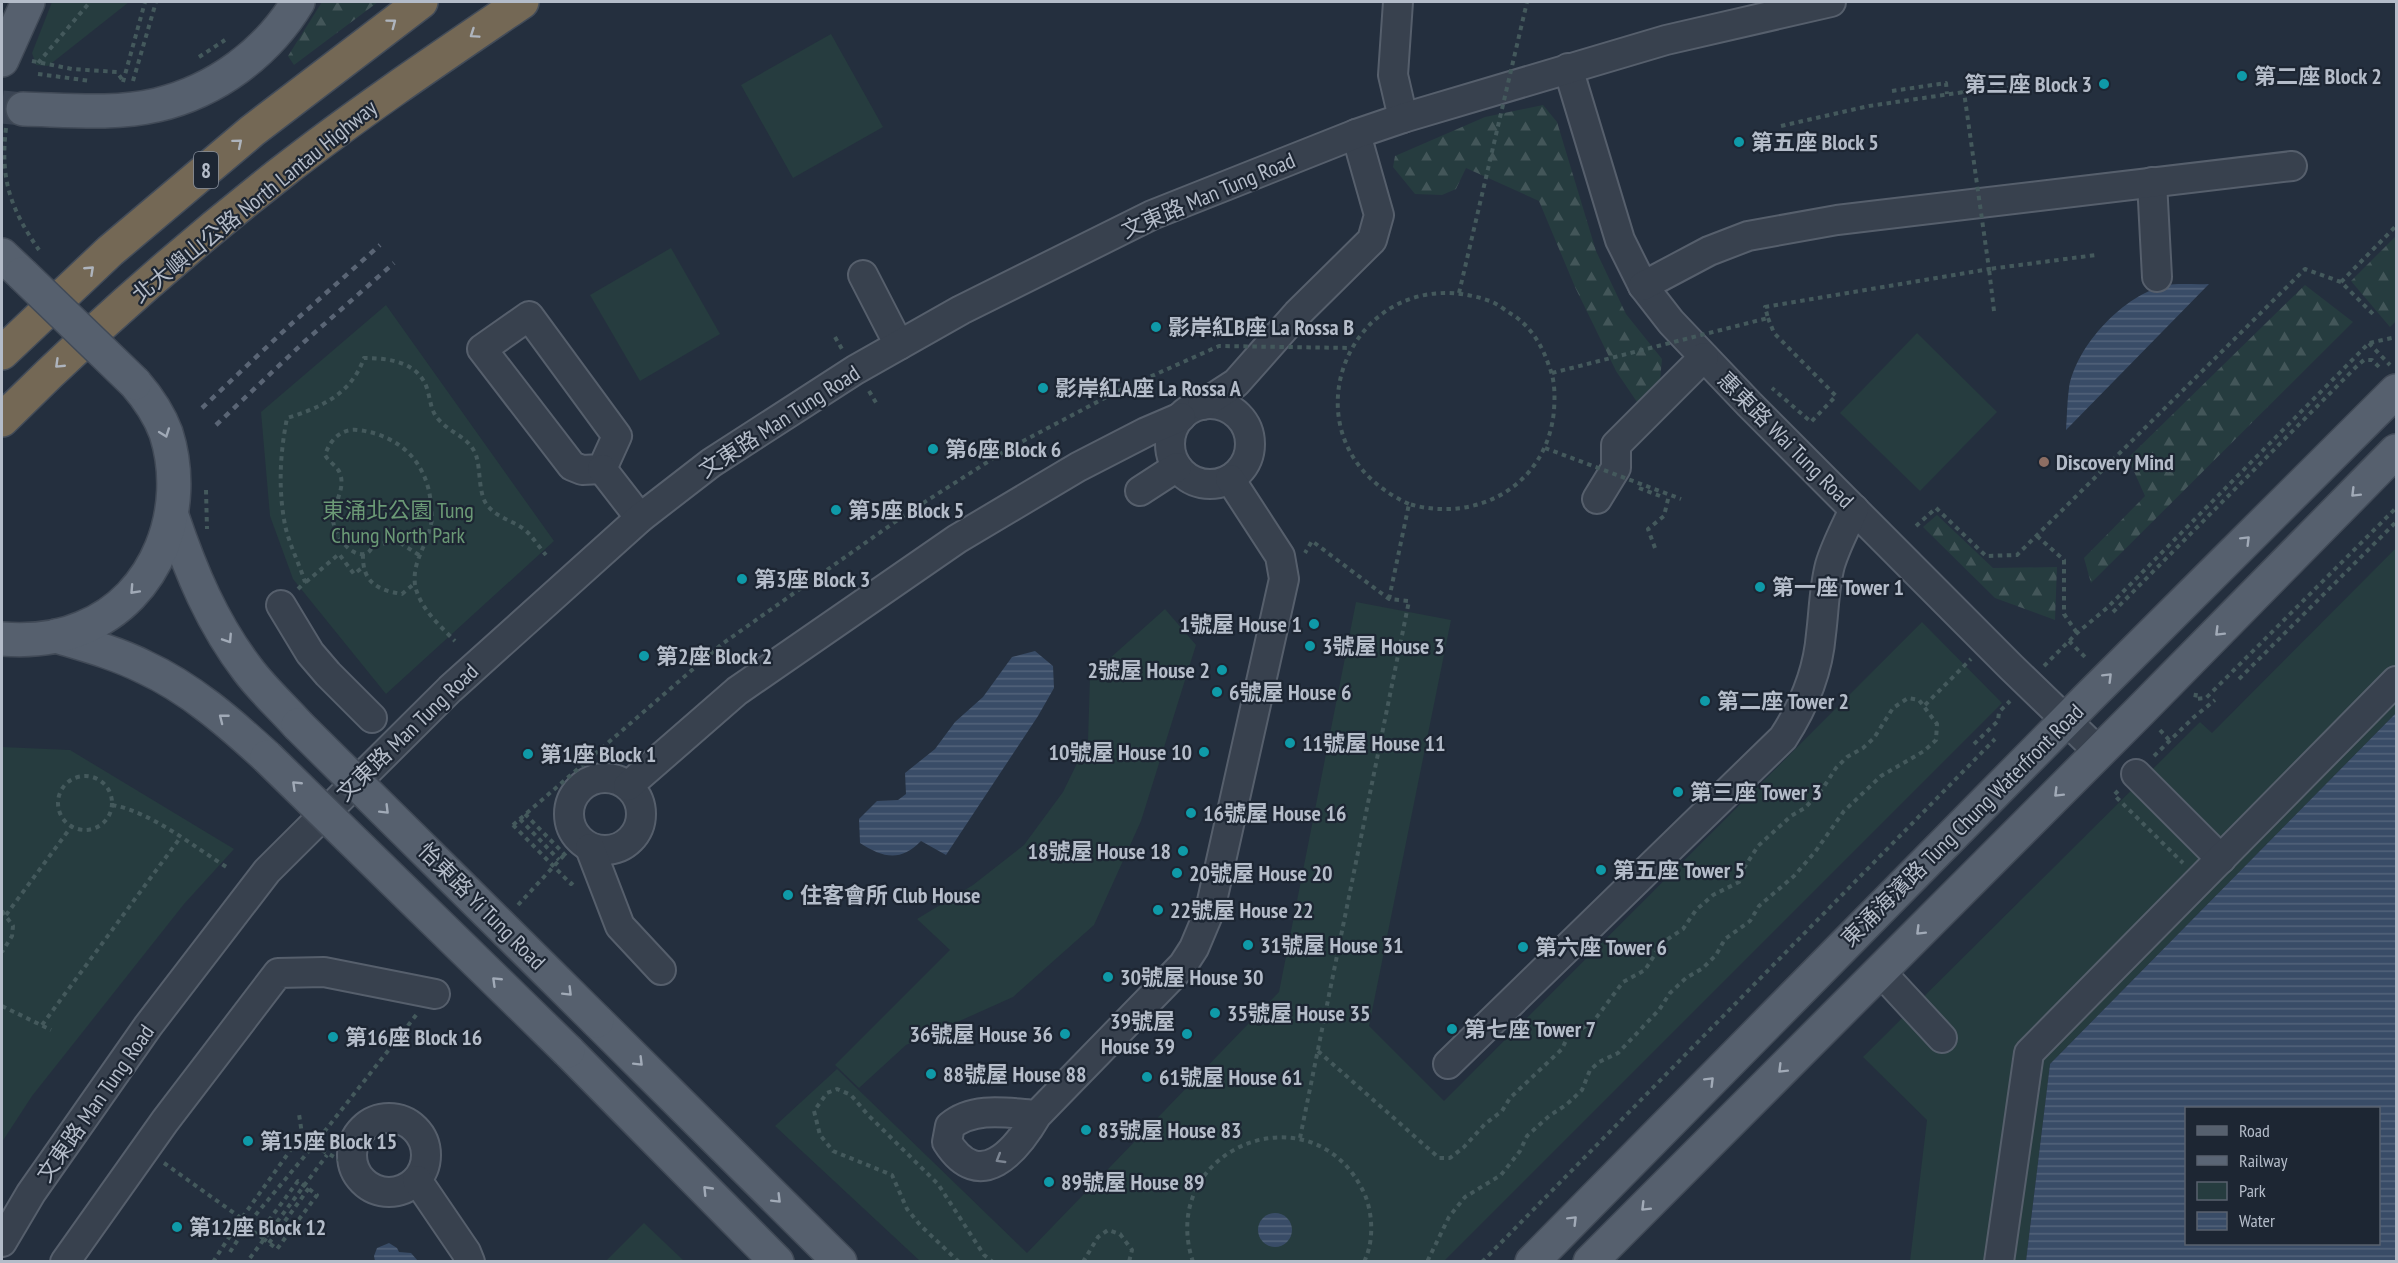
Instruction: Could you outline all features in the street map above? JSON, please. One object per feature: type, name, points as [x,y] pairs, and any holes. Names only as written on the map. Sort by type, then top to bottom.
[{"type":"highway","name":"8","points":[[2,353],[110,251],[252,131],[421,2]]},
{"type":"highway","name":"北大嶼山公路 North Lantau Highway","points":[[2,420],[96,329],[238,208],[418,72],[522,2]]},
{"type":"main road","points":[[14,60],[28,2]]},
{"type":"main road","points":[[16,114],[98,111],[156,105],[205,88],[228,75],[251,57],[272,37],[298,2]]},
{"type":"main road","points":[[2,639],[29,640],[56,636],[83,628],[107,615],[134,592],[156,561],[172,516],[173,472],[168,442],[157,414],[135,383],[22,261]]},
{"type":"main road","name":"東涌海濱路 Tung Chung Waterfront Road","points":[[1532,1262],[2067,719],[2392,384]]},
{"type":"main road","name":"東涌海濱路 Tung Chung Waterfront Road","points":[[1591,1261],[2397,451]]},
{"type":"main road","name":"怡東路 Yi Tung Road","points":[[172,516],[189,567],[215,620],[249,671],[298,725],[840,1262]]},
{"type":"main road","name":"怡東路 Yi Tung Road","points":[[56,636],[126,659],[158,674],[219,715],[267,757],[567,1051],[777,1262]]},
{"type":"street","points":[[1398,2],[1393,75],[1403,118]]},
{"type":"street","name":"文東路 Man Tung Road","points":[[2,1242],[31,1194],[148,1026],[267,871],[450,688],[640,519],[711,463],[899,345],[961,310],[1152,215],[1356,134],[1403,118],[1666,40],[1831,2]]},
{"type":"street","name":"惠東路 Wai Tung Road","points":[[1568,68],[1620,240],[1643,286],[1671,322],[1704,357],[2011,667],[2100,752]]},
{"type":"street","points":[[628,786],[737,691],[957,539],[1078,467],[1192,411],[1234,396],[1297,314],[1372,240],[1378,215],[1356,134]]},
{"type":"street","points":[[1643,286],[1709,251],[1748,236],[1837,220],[2292,166]]},
{"type":"street","points":[[2152,182],[2157,277]]},
{"type":"street","points":[[863,275],[899,345]]},
{"type":"street","points":[[529,316],[617,436],[602,470],[582,470],[572,466],[482,349],[529,316]]},
{"type":"street","points":[[1597,499],[1616,468],[1616,445],[1704,357]]},
{"type":"street","points":[[1146,432],[1174,456],[1185,475],[1207,484],[1230,479],[1241,470],[1248,458],[1250,444],[1248,431],[1241,419],[1234,396]]},
{"type":"street","points":[[1174,456],[1171,435],[1192,411]]},
{"type":"street","points":[[1140,491],[1174,456]]},
{"type":"street","points":[[602,470],[640,519]]},
{"type":"street","points":[[1037,1115],[1169,981],[1194,948],[1210,910],[1282,589],[1284,568],[1280,556],[1230,479]]},
{"type":"street","points":[[1448,1064],[1783,738],[1814,676],[1830,566],[1836,546],[1854,509]]},
{"type":"street","points":[[281,605],[310,653],[372,718]]},
{"type":"street","points":[[1999,1262],[2029,1053],[2397,681]]},
{"type":"street","points":[[2136,774],[2220,859]]},
{"type":"street","points":[[579,853],[613,850],[633,838],[639,828],[640,805],[628,786],[618,780],[605,778],[593,780],[574,795],[569,806],[568,818],[579,840],[579,853],[620,926],[661,970]]},
{"type":"street","points":[[1880,971],[1942,1038]]},
{"type":"street","points":[[65,1262],[154,1156],[278,973],[324,972],[435,994]]},
{"type":"street","points":[[383,1118],[396,1118],[408,1123],[418,1132],[424,1143],[426,1156],[424,1168],[417,1180],[408,1187],[387,1193],[376,1191],[366,1185],[353,1167],[351,1154],[354,1141],[361,1130],[371,1122],[383,1118]]},
{"type":"street","points":[[417,1180],[466,1252],[470,1262]]},
{"type":"path","points":[[38,63],[90,2]]},
{"type":"path","points":[[121,88],[145,2]]},
{"type":"path","points":[[133,81],[156,2]]},
{"type":"path","points":[[1459,292],[1527,2]]},
{"type":"path","points":[[195,59],[229,37]]},
{"type":"path","points":[[14,60],[72,69],[117,72],[123,81]]},
{"type":"path","points":[[38,74],[93,82]]},
{"type":"path","points":[[36,79],[46,81]]},
{"type":"path","points":[[113,82],[140,81]]},
{"type":"path","points":[[1892,92],[1947,83],[1947,94]]},
{"type":"path","points":[[1781,126],[1869,106],[1947,94],[2019,87]]},
{"type":"path","points":[[1964,92],[1994,311]]},
{"type":"path","points":[[16,114],[5,130],[4,180],[17,217],[22,261]]},
{"type":"path","points":[[2341,282],[2397,226]]},
{"type":"path","points":[[1811,422],[1836,396],[1774,333],[1765,307],[1989,269],[2096,255]]},
{"type":"path","points":[[1916,526],[1936,508],[1986,556],[2017,555],[2304,269],[2341,282],[2373,314]]},
{"type":"path","points":[[1437,292],[1459,292],[1492,302],[1521,321],[1545,352],[1556,394],[1553,425],[1545,448],[1532,468],[1516,485],[1480,505],[1459,509],[1425,508],[1392,496],[1376,485],[1361,470],[1348,449],[1339,422],[1337,401],[1339,381],[1351,348],[1372,322],[1393,306],[1416,296],[1437,292]]},
{"type":"path","points":[[1552,373],[1768,318]]},
{"type":"path","points":[[2107,608],[2369,343],[2396,337]]},
{"type":"path","points":[[2369,343],[2397,372]]},
{"type":"path","points":[[553,867],[513,825],[722,644],[900,518],[1008,449],[1118,391],[1219,345],[1351,348]]},
{"type":"path","points":[[305,582],[285,526],[279,479],[287,418],[321,406],[339,395],[355,377],[364,358],[382,358],[405,363],[420,376],[428,389],[430,406],[438,419],[464,438],[473,449],[485,502],[494,513],[524,529],[546,555]]},
{"type":"path","points":[[2113,612],[2364,360],[2372,360],[2392,384]]},
{"type":"path","points":[[419,555],[397,542],[374,544],[368,553],[363,554],[354,554],[348,549],[336,530],[333,514],[339,500],[342,479],[339,470],[330,464],[325,455],[336,436],[350,429],[369,431],[398,444],[414,458],[425,473],[430,495],[432,522],[419,555],[415,563],[415,584],[426,608],[455,641]]},
{"type":"path","points":[[1545,448],[1681,499]]},
{"type":"path","points":[[1639,488],[1660,495]]},
{"type":"path","points":[[1655,548],[1648,529],[1664,516],[1669,495]]},
{"type":"path","points":[[1389,599],[1409,504]]},
{"type":"path","points":[[2241,664],[2397,508]]},
{"type":"path","points":[[2239,679],[2397,522]]},
{"type":"path","points":[[2037,535],[2064,560],[2064,614],[2077,633]]},
{"type":"path","points":[[1282,589],[1312,541],[1389,599],[1408,601],[1300,1138]]},
{"type":"path","points":[[281,605],[339,554],[354,574],[364,567]]},
{"type":"path","points":[[363,554],[365,576],[375,587],[402,594],[415,584]]},
{"type":"path","points":[[1925,705],[1974,657]]},
{"type":"path","points":[[1318,1051],[1439,1158],[1450,1158],[1502,1111],[1510,1098],[1562,1049],[1569,1036],[1593,1022],[1623,982],[1645,970],[1662,943],[1683,929],[1691,921],[1696,910],[1713,895],[1739,882],[1744,868],[1758,846],[1791,816],[1805,808],[1846,757],[1863,748],[1874,738],[1893,708],[1908,698],[1919,700],[1937,724],[1936,740],[1924,751],[1881,776],[1845,811],[1794,876],[1759,906],[1750,921],[1725,939],[1716,955],[1703,968],[1686,978],[1670,993],[1659,1010],[1618,1053],[1599,1062],[1590,1070],[1582,1090],[1566,1105],[1548,1116],[1527,1136],[1520,1151],[1501,1175],[1465,1197],[1449,1217],[1427,1262]]},
{"type":"path","points":[[2183,864],[2114,795],[2194,717],[2215,700]]},
{"type":"path","name":"東涌海濱路 Tung Chung Waterfront Road","points":[[1482,1262],[1995,739]]},
{"type":"path","points":[[88,776],[103,783],[109,790],[112,805],[110,813],[101,825],[86,831],[71,827],[64,822],[57,807],[61,791],[72,779],[88,776]]},
{"type":"path","points":[[112,805],[127,808],[148,818],[228,868]]},
{"type":"path","points":[[525,814],[579,853]]},
{"type":"path","points":[[520,819],[559,860]]},
{"type":"path","points":[[6,915],[71,827]]},
{"type":"path","points":[[42,1025],[180,838]]},
{"type":"path","points":[[2,911],[13,926],[13,933],[2,952]]},
{"type":"path","points":[[2,1006],[51,1030]]},
{"type":"path","points":[[959,1262],[920,1226],[907,1209],[892,1175],[833,1151],[820,1135],[814,1111],[827,1093],[837,1089],[851,1095],[874,1122],[921,1166],[938,1184],[984,1255],[993,1262]]},
{"type":"path","points":[[213,1262],[240,1220],[302,1134],[299,1113]]},
{"type":"path","points":[[1193,1262],[1187,1230],[1188,1214],[1192,1197],[1203,1175],[1220,1158],[1241,1144],[1258,1138],[1275,1136],[1300,1138],[1319,1145],[1336,1156],[1357,1178],[1368,1203],[1372,1228],[1364,1262]]},
{"type":"path","points":[[230,1252],[248,1224],[314,1146],[353,1167]]},
{"type":"path","points":[[250,1258],[327,1155]]},
{"type":"path","points":[[154,1156],[211,1196],[258,1235],[277,1249],[317,1195],[298,1180],[258,1235]]},
{"type":"path","points":[[269,1243],[309,1188]]},
{"type":"path","points":[[1083,1262],[1098,1237],[1108,1230],[1120,1234],[1132,1250],[1129,1262]]},
{"type":"green space","points":[[52,2],[129,2],[48,66],[36,65],[32,53]]},
{"type":"green space","points":[[322,2],[378,2],[294,65],[288,56]]},
{"type":"green space","points":[[831,34],[883,127],[793,178],[741,85]]},
{"type":"green space","points":[[1543,105],[1557,122],[1596,251],[1626,314],[1662,359],[1660,381],[1637,402],[1616,371],[1575,287],[1539,201],[1466,168],[1456,189],[1442,195],[1415,194],[1393,167],[1395,156],[1485,117]]},
{"type":"green space","points":[[2396,236],[2396,321],[2390,327],[2351,281]]},
{"type":"green space","points":[[671,248],[720,334],[640,381],[590,295]]},
{"type":"green space","points":[[2305,285],[2353,322],[2091,583],[2084,558],[2145,496],[2128,458]]},
{"type":"green space","name":"東涌北公園 Tung Chung North Park","points":[[386,305],[554,541],[386,694],[293,579],[270,516],[261,412]]},
{"type":"green space","points":[[1917,333],[1997,412],[1920,491],[1840,413]]},
{"type":"green space","points":[[1937,515],[1993,568],[2057,567],[2055,620],[1995,598],[1923,527]]},
{"type":"green space","points":[[2396,548],[2396,713],[2050,1064],[2026,1261],[1910,1261],[1927,1120],[1863,1057],[2200,722],[2212,733]]},
{"type":"green space","points":[[1356,602],[1451,620],[1369,1026],[1444,1101],[1922,622],[2002,703],[1444,1261],[920,1261],[775,1126],[837,1069],[1027,1253],[1279,992]]},
{"type":"green space","points":[[1165,609],[1196,645],[1141,821],[1094,925],[1013,997],[906,1045],[859,1088],[835,1065],[950,950],[917,919],[973,885],[1024,845],[1063,792],[1088,741],[1090,676]]},
{"type":"green space","points":[[2,747],[70,750],[234,849],[184,904],[32,1096],[2,1142]]},
{"type":"green space","points":[[644,1223],[684,1261],[606,1261]]},
{"type":"water","points":[[2172,284],[2209,284],[2066,430],[2069,388],[2073,372],[2081,355],[2104,324],[2119,310],[2151,290]]},
{"type":"water","points":[[1035,651],[1053,666],[1054,688],[946,855],[921,841],[914,848],[899,855],[876,852],[860,843],[859,819],[877,801],[898,800],[906,794],[905,773],[935,749],[955,722],[983,697],[1012,657]]},
{"type":"water","points":[[2396,713],[2396,1261],[2026,1261],[2050,1064]]},
{"type":"water","points":[[1275,1213],[1287,1218],[1292,1230],[1287,1242],[1275,1247],[1263,1242],[1258,1230],[1263,1218]]},
{"type":"water","points":[[389,1243],[399,1252],[411,1253],[418,1261],[375,1261],[377,1248]]},
{"type":"tunnel","points":[[2,107],[23,109]]},
{"type":"railway","points":[[202,408],[380,245]]},
{"type":"railway","points":[[216,425],[304,342],[394,263]]},
{"type":"place","name":"第二座 Block 2","points":[[2242,76]]},
{"type":"place","name":"第三座 Block 3","points":[[2104,84]]},
{"type":"place","name":"第五座 Block 5","points":[[1739,142]]},
{"type":"place","name":"影岸紅B座 La Rossa B","points":[[1156,327]]},
{"type":"place","name":"影岸紅A座 La Rossa A","points":[[1043,388]]},
{"type":"place","name":"第6座 Block 6","points":[[933,449]]},
{"type":"place","name":"Discovery Mind","points":[[2044,462]]},
{"type":"place","name":"第5座 Block 5","points":[[836,510]]},
{"type":"place","name":"第3座 Block 3","points":[[742,579]]},
{"type":"place","name":"第一座 Tower 1","points":[[1760,587]]},
{"type":"place","name":"1號屋 House 1","points":[[1314,624]]},
{"type":"place","name":"3號屋 House 3","points":[[1310,646]]},
{"type":"place","name":"第2座 Block 2","points":[[644,656]]},
{"type":"place","name":"2號屋 House 2","points":[[1222,670]]},
{"type":"place","name":"6號屋 House 6","points":[[1217,692]]},
{"type":"place","name":"第二座 Tower 2","points":[[1705,701]]},
{"type":"place","name":"11號屋 House 11","points":[[1290,743]]},
{"type":"place","name":"10號屋 House 10","points":[[1204,752]]},
{"type":"place","name":"第1座 Block 1","points":[[528,754]]},
{"type":"place","name":"第三座 Tower 3","points":[[1678,792]]},
{"type":"place","name":"16號屋 House 16","points":[[1191,813]]},
{"type":"place","name":"18號屋 House 18","points":[[1183,851]]},
{"type":"place","name":"第五座 Tower 5","points":[[1601,870]]},
{"type":"place","name":"20號屋 House 20","points":[[1177,873]]},
{"type":"place","name":"住客會所 Club House","points":[[788,895]]},
{"type":"place","name":"22號屋 House 22","points":[[1158,910]]},
{"type":"place","name":"31號屋 House 31","points":[[1248,945]]},
{"type":"place","name":"第六座 Tower 6","points":[[1523,947]]},
{"type":"place","name":"30號屋 House 30","points":[[1108,977]]},
{"type":"place","name":"35號屋 House 35","points":[[1215,1013]]},
{"type":"place","name":"第七座 Tower 7","points":[[1452,1029]]},
{"type":"place","name":"36號屋 House 36","points":[[1065,1034]]},
{"type":"place","name":"39號屋 House 39","points":[[1187,1034]]},
{"type":"place","name":"第16座 Block 16","points":[[333,1037]]},
{"type":"place","name":"88號屋 House 88","points":[[931,1074]]},
{"type":"place","name":"61號屋 House 61","points":[[1147,1077]]},
{"type":"place","name":"83號屋 House 83","points":[[1086,1130]]},
{"type":"place","name":"第15座 Block 15","points":[[248,1141]]},
{"type":"place","name":"89號屋 House 89","points":[[1049,1182]]},
{"type":"place","name":"第12座 Block 12","points":[[177,1227]]}]
